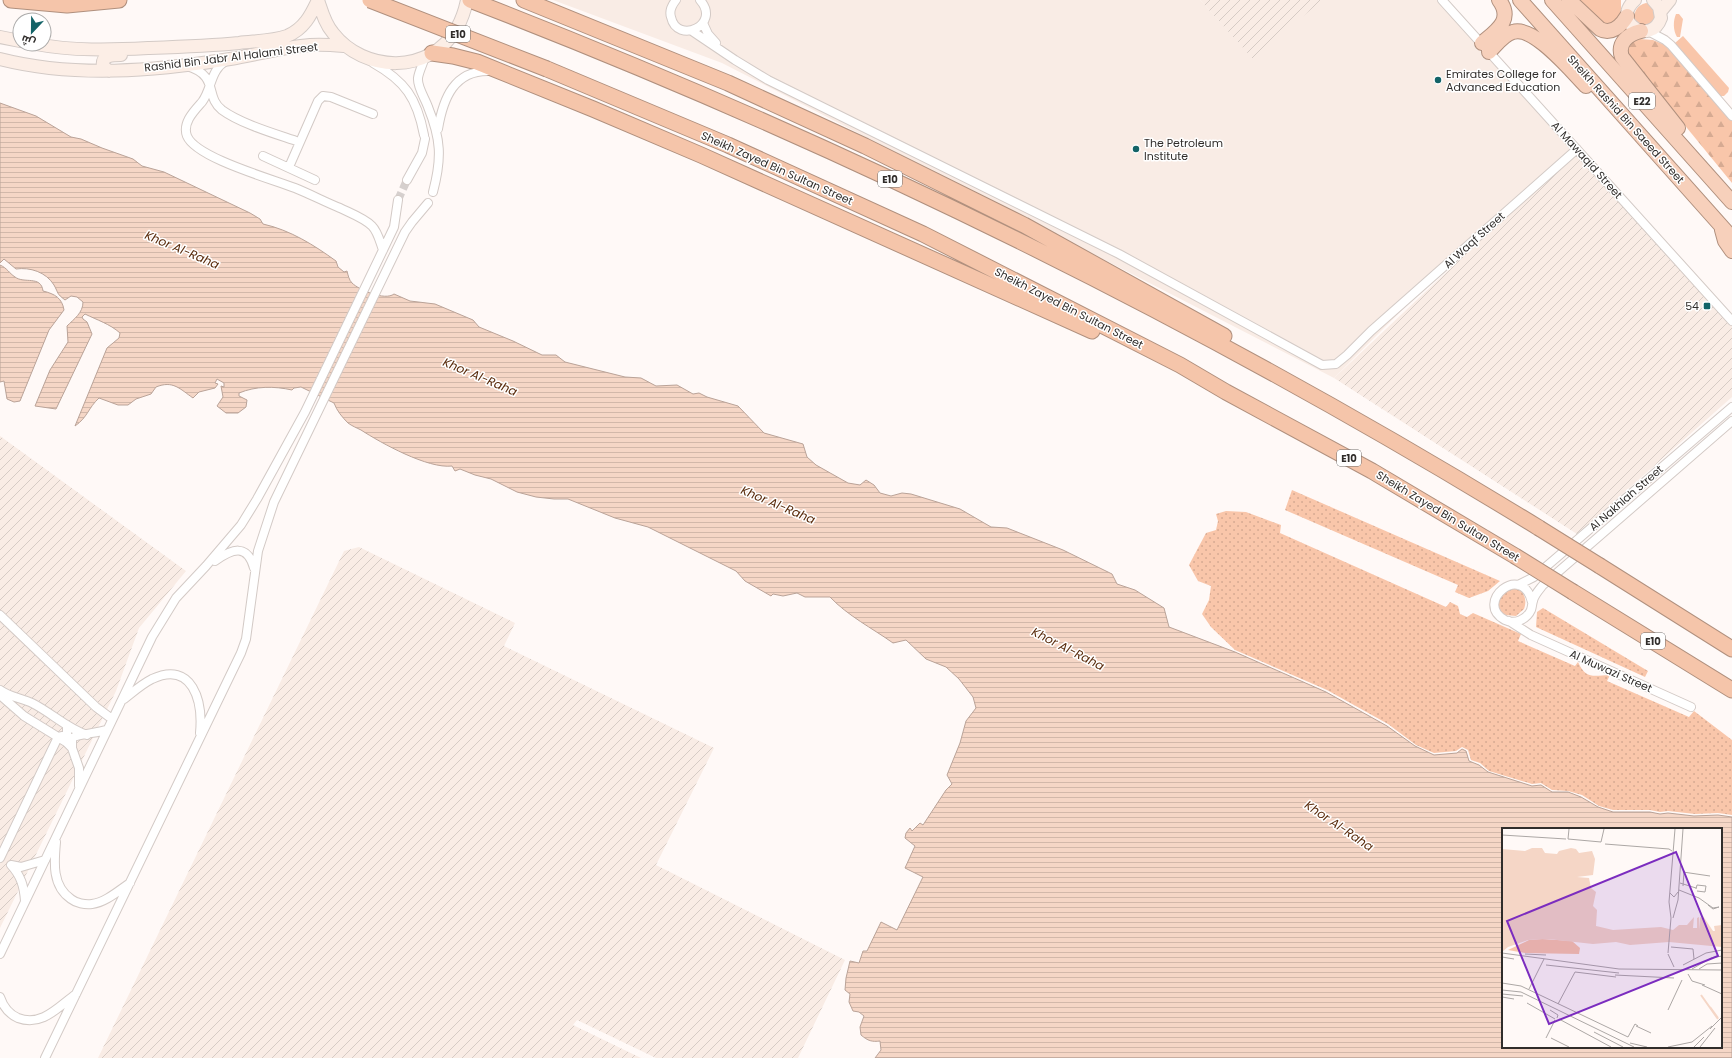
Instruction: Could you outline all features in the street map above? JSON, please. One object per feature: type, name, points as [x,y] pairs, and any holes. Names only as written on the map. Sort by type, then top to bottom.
[{"type":"highway","points":[[10,0],[66,5],[119,0]]},
{"type":"highway","name":"Sheikh Zayed Bin Sultan Street","points":[[370,0],[547,68],[728,145],[923,234],[1180,365],[1226,392],[1372,471],[1515,556],[1732,690]]},
{"type":"highway","name":"E10","points":[[469,0],[560,35],[746,114],[857,163],[1063,262],[1268,371],[1470,486],[1732,649]]},
{"type":"highway","points":[[524,0],[728,83],[918,172],[1024,225],[1233,340],[1258,359],[1268,371]]},
{"type":"highway","points":[[1485,48],[1504,19],[1504,8],[1499,0]]},
{"type":"highway","name":"Sheikh Rashid Bin Saeed Street","points":[[1520,0],[1732,238]]},
{"type":"highway","name":"E22","points":[[1552,0],[1732,202]]},
{"type":"highway","points":[[1569,0],[1600,29],[1606,32],[1616,29],[1629,6]]},
{"type":"highway","points":[[1485,48],[1513,32],[1518,31],[1531,34],[1592,92],[1635,128]]},
{"type":"highway","points":[[1644,31],[1629,35],[1622,44],[1620,50],[1622,57],[1732,198]]},
{"type":"highway","points":[[428,55],[468,59],[515,76],[701,155],[1042,308],[1176,371],[1226,392]]},
{"type":"highway","points":[[1722,226],[1725,241],[1732,251]]},
{"type":"main road","points":[[318,0],[323,17],[332,32],[344,46],[363,58],[384,63],[405,63],[428,55],[445,43],[456,30],[469,0]]},
{"type":"main road","name":"Rashid Bin Jabr Al Halami Street","points":[[52,47],[98,49],[174,48],[217,46],[273,39],[287,36],[299,30],[305,24],[318,0]]},
{"type":"main road","points":[[1653,0],[1660,7],[1660,16]]},
{"type":"main road","points":[[1629,6],[1632,26],[1644,31],[1653,29],[1670,0]]},
{"type":"main road","points":[[0,37],[12,39]]},
{"type":"main road","name":"Rashid Bin Jabr Al Halami Street","points":[[0,59],[42,68],[109,71],[184,65],[230,59],[299,46],[322,44],[344,46]]},
{"type":"main road","points":[[109,71],[103,66],[102,62],[104,58],[109,56],[146,54],[174,48]]},
{"type":"street","points":[[676,0],[672,5],[670,12],[672,21],[683,30],[692,31],[722,52]]},
{"type":"street","points":[[692,31],[697,29],[703,23],[706,12],[700,0]]},
{"type":"street","name":"Al Mawaqid Street","points":[[1442,0],[1732,321]]},
{"type":"street","points":[[1660,16],[1671,45]]},
{"type":"street","points":[[703,23],[708,34],[722,52]]},
{"type":"street","points":[[1644,31],[1665,40],[1671,45],[1732,116]]},
{"type":"street","name":"Al Waqf Street","points":[[722,52],[768,80],[1119,254],[1315,362],[1335,359],[1347,355],[1371,331],[1577,149]]},
{"type":"street","points":[[428,55],[418,78],[419,86],[426,99],[437,132]]},
{"type":"street","points":[[363,58],[387,71],[403,84],[416,105],[425,137],[422,153],[407,180]]},
{"type":"street","points":[[230,59],[220,64],[216,68],[208,93],[189,119],[186,127],[187,136],[194,147],[244,170],[296,188],[358,217],[371,225],[378,234],[383,250]]},
{"type":"street","points":[[184,65],[201,72],[210,84],[217,104],[225,112],[299,142]]},
{"type":"street","points":[[433,192],[439,163],[437,132],[441,109],[445,97],[462,79],[483,70],[496,71],[515,76]]},
{"type":"street","points":[[289,168],[318,101],[323,96],[331,97],[373,114]]},
{"type":"street","points":[[263,156],[315,180]]},
{"type":"street","points":[[1,954],[106,730],[152,637],[176,598],[241,525],[271,476],[305,412],[394,227],[398,200]]},
{"type":"street","points":[[45,1058],[244,646],[258,550],[270,514],[315,416],[405,232],[428,203]]},
{"type":"street","name":"Al Nakhlah Street","points":[[1518,585],[1534,577],[1732,407]]},
{"type":"street","name":"Al Nakhlah Street","points":[[1532,602],[1542,585],[1732,421]]},
{"type":"street","points":[[206,566],[231,551],[239,550],[247,553],[251,559],[255,572]]},
{"type":"street","points":[[1530,611],[1521,620],[1508,621],[1499,614],[1496,609],[1496,596],[1505,587],[1518,585],[1528,591],[1532,602],[1530,611],[1528,619],[1531,635]]},
{"type":"street","points":[[0,615],[96,707],[112,719]]},
{"type":"street","name":"Al Muwazi Street","points":[[1508,621],[1531,635],[1690,707]]},
{"type":"street","points":[[121,702],[152,679],[164,675],[174,675],[184,678],[191,683],[196,692],[202,716],[200,738]]},
{"type":"street","points":[[0,690],[32,703],[75,731],[87,735]]},
{"type":"street","points":[[0,695],[24,716],[72,748]]},
{"type":"street","points":[[39,726],[47,713]]},
{"type":"street","points":[[25,903],[22,882],[18,873],[11,865],[0,858],[58,738],[67,735],[67,726]]},
{"type":"street","points":[[79,790],[79,768],[72,748],[72,738],[75,736],[87,735],[106,730]]},
{"type":"street","points":[[56,838],[54,857],[56,879],[65,896],[74,901],[91,904],[100,902],[130,883]]},
{"type":"street","points":[[11,865],[21,867],[45,860]]},
{"type":"street","points":[[0,997],[8,1012],[16,1017],[34,1020],[43,1018],[58,1010],[78,992]]},
{"type":"shaded area","points":[[553,0],[1200,0],[1253,58],[1318,0],[1442,0],[1577,149],[1444,268],[1334,378],[722,63]]},
{"type":"shaded area","points":[[1200,0],[1322,0],[1253,59]]},
{"type":"shaded area","points":[[1577,149],[1732,320],[1732,397],[1577,534],[1334,378]]},
{"type":"shaded area","points":[[0,436],[186,571],[139,628],[116,691],[0,928]]},
{"type":"shaded area","points":[[359,547],[515,623],[504,646],[714,748],[656,865],[845,960],[798,1058],[656,1058],[577,1020],[573,1025],[641,1058],[98,1058],[344,551]]},
{"type":"green space","points":[[1576,0],[1621,0],[1621,14],[1609,29]]},
{"type":"green space","points":[[1646,3],[1650,4],[1659,17],[1644,28],[1635,21],[1635,15],[1636,9],[1640,5]]},
{"type":"green space","points":[[1676,14],[1679,14],[1683,19],[1680,37],[1677,37],[1674,28]]},
{"type":"green space","points":[[1683,36],[1729,88],[1728,92],[1724,96],[1720,96],[1675,43]]},
{"type":"green space","points":[[1640,39],[1653,40],[1665,45],[1732,121],[1732,183],[1633,62],[1628,51],[1628,47],[1633,42]]},
{"type":"green space","points":[[1292,490],[1500,581],[1488,591],[1469,598],[1455,592],[1458,585],[1285,510]]},
{"type":"green space","points":[[1226,511],[1246,512],[1281,525],[1280,533],[1446,607],[1450,602],[1458,606],[1460,614],[1467,617],[1473,613],[1521,634],[1518,641],[1575,666],[1578,662],[1587,674],[1594,676],[1610,675],[1607,681],[1689,717],[1694,711],[1732,740],[1732,815],[1718,813],[1695,814],[1668,811],[1660,812],[1650,810],[1613,810],[1599,806],[1582,795],[1568,791],[1552,790],[1541,783],[1532,784],[1489,771],[1480,763],[1471,760],[1468,750],[1462,747],[1456,751],[1434,753],[1416,745],[1388,724],[1327,690],[1235,650],[1211,627],[1202,614],[1209,600],[1211,586],[1198,581],[1189,565],[1206,533],[1216,530],[1218,521],[1216,514]]},
{"type":"green space","points":[[1518,588],[1525,597],[1524,609],[1516,616],[1505,615],[1497,608],[1502,589]]},
{"type":"green space","points":[[1543,608],[1648,671],[1645,677],[1536,627],[1537,612]]},
{"type":"water","name":"Khor Al-Raha","points":[[0,103],[36,116],[71,137],[81,139],[133,159],[142,166],[164,172],[250,213],[260,219],[263,224],[292,234],[319,249],[336,261],[338,267],[344,272],[347,271],[349,279],[360,289],[372,294],[390,296],[394,294],[410,301],[435,304],[473,320],[479,327],[542,355],[556,355],[565,362],[625,377],[641,378],[656,386],[677,385],[693,394],[699,393],[707,397],[738,406],[764,433],[803,444],[807,457],[816,465],[848,483],[860,485],[866,480],[874,485],[880,493],[891,496],[902,493],[911,494],[960,509],[991,527],[1007,528],[1063,550],[1112,574],[1117,584],[1135,590],[1164,608],[1169,627],[1235,652],[1326,692],[1387,726],[1415,746],[1434,755],[1457,753],[1462,749],[1466,751],[1469,761],[1479,765],[1488,772],[1532,786],[1541,785],[1552,792],[1568,792],[1581,797],[1598,807],[1613,812],[1650,812],[1660,814],[1668,813],[1694,816],[1718,815],[1732,817],[1732,1058],[875,1058],[881,1050],[880,1041],[870,1041],[861,1035],[860,1027],[864,1016],[859,1012],[853,1011],[849,1002],[850,994],[845,990],[846,978],[850,961],[859,963],[863,951],[867,951],[881,922],[897,930],[923,877],[905,868],[915,846],[905,838],[906,833],[910,828],[912,831],[920,823],[923,825],[946,790],[952,784],[947,775],[960,743],[966,721],[976,708],[973,697],[959,679],[946,667],[926,659],[906,640],[893,643],[852,616],[830,597],[805,597],[797,593],[783,596],[773,594],[771,596],[745,581],[736,571],[648,527],[615,518],[568,499],[536,497],[517,492],[491,479],[460,469],[455,471],[452,466],[442,466],[430,463],[405,454],[380,442],[350,424],[340,414],[334,403],[301,387],[294,388],[292,390],[265,387],[239,393],[239,396],[247,400],[246,407],[238,413],[226,413],[217,406],[223,397],[221,386],[224,387],[224,383],[217,379],[215,383],[218,384],[215,388],[199,392],[193,398],[176,386],[167,384],[156,387],[151,394],[136,399],[128,405],[118,405],[99,398],[92,405],[83,419],[75,426],[107,348],[119,338],[120,333],[108,325],[85,314],[82,317],[87,322],[92,334],[56,409],[35,406],[50,370],[68,342],[67,326],[80,313],[83,302],[77,297],[71,296],[65,300],[59,295],[51,280],[47,277],[37,271],[16,269],[4,259],[0,263]]},
{"type":"water","points":[[0,265],[19,279],[36,281],[39,283],[42,286],[43,291],[54,295],[62,302],[64,310],[49,330],[20,401],[14,402],[7,399],[4,381],[0,382]]},
{"type":"tunnel","points":[[398,200],[407,180]]},
{"type":"place","name":"Emirates College for Advanced Education","points":[[1438,80]]},
{"type":"place","name":"The Petroleum Institute","points":[[1136,149]]},
{"type":"place","name":"54","points":[[1707,306]]}]
